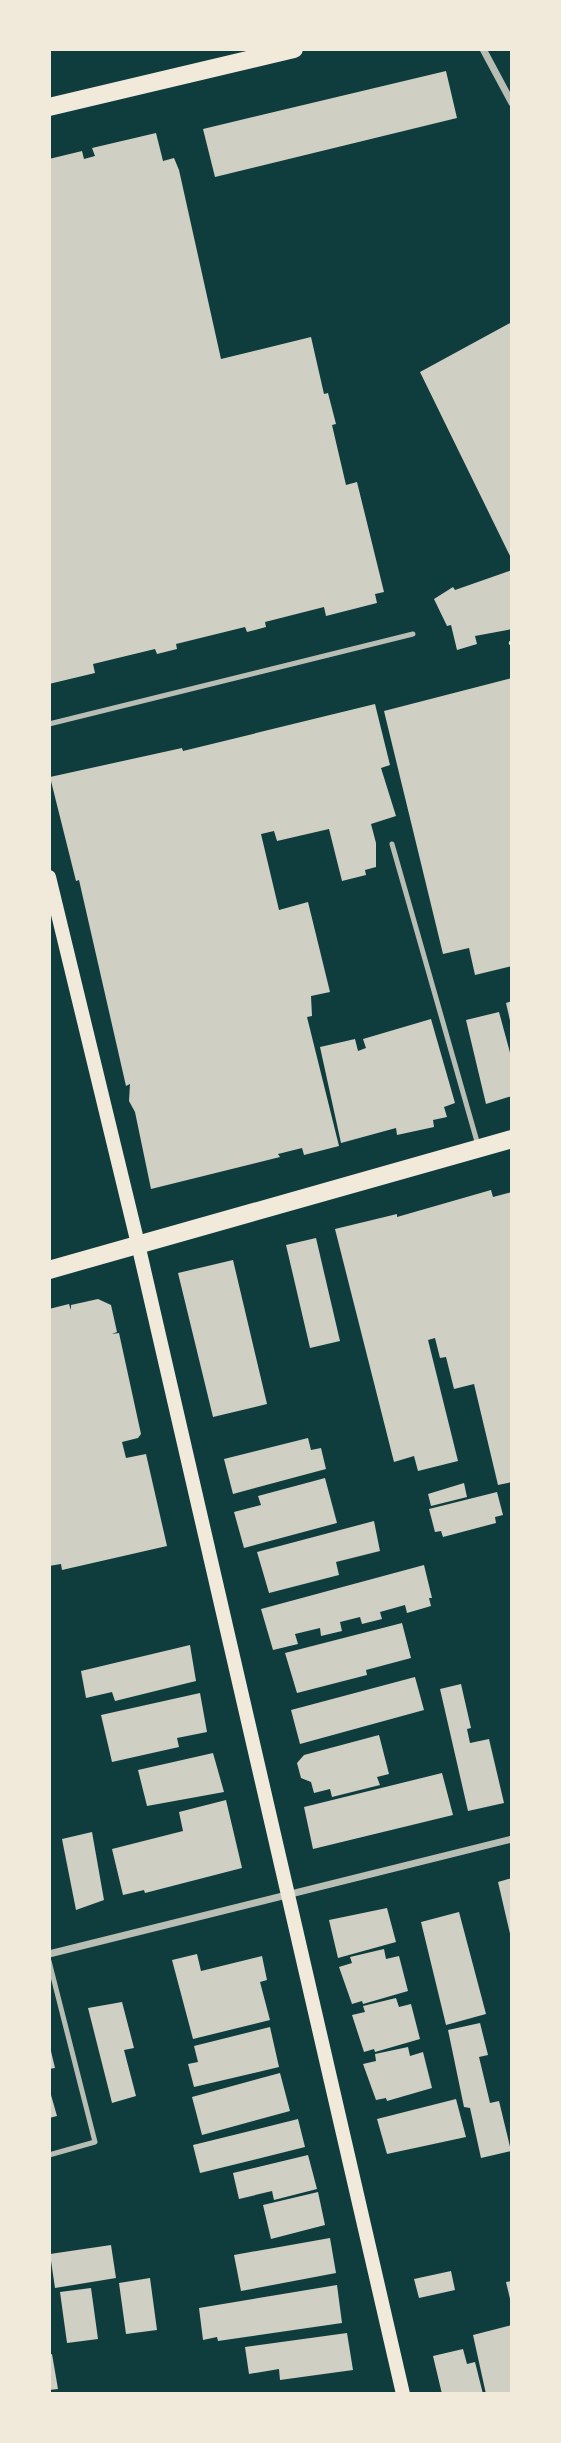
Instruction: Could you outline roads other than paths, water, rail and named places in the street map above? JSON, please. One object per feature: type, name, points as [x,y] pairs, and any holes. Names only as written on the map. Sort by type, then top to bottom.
[{"type":"main road","points":[[49,107],[295,49]]},
{"type":"main road","points":[[49,877],[138,1244],[404,2394]]},
{"type":"main road","points":[[49,1270],[512,1139]]},
{"type":"street","points":[[483,49],[512,103]]},
{"type":"street","points":[[49,1954],[512,1839]]},
{"type":"lane","points":[[49,724],[413,634]]},
{"type":"lane","points":[[392,844],[479,1148]]},
{"type":"lane","points":[[49,1961],[95,2142],[49,2155]]}]
